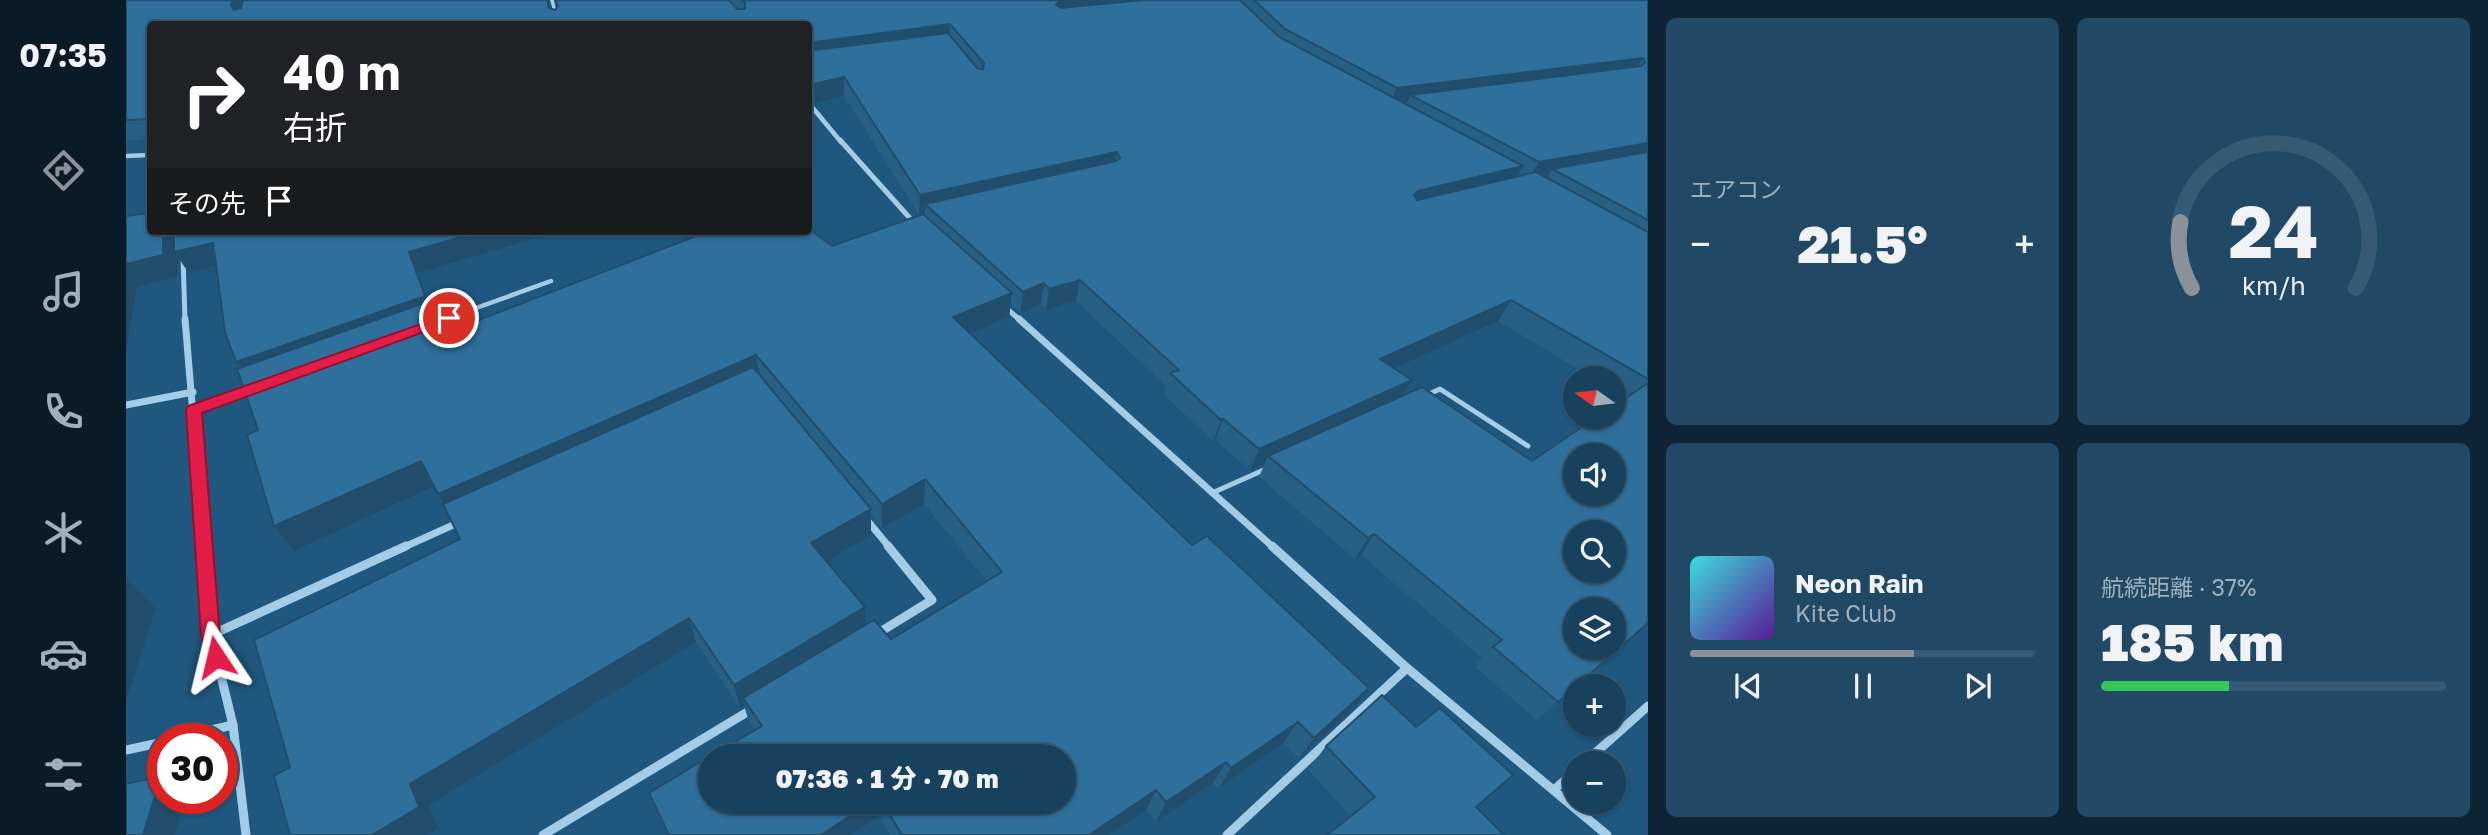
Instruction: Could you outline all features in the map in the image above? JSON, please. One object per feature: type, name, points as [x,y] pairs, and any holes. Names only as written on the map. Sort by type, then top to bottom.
[{"type":"street","points":[[812,107],[861,166],[921,229]]},
{"type":"street","points":[[183,244],[185,324],[193,392],[211,635],[233,723]]},
{"type":"street","points":[[997,300],[1407,668],[1607,835]]},
{"type":"street","points":[[126,405],[193,392]]},
{"type":"street","points":[[861,643],[932,600],[863,514]]},
{"type":"street","points":[[211,635],[472,516]]},
{"type":"street","points":[[1227,835],[1407,668]]},
{"type":"street","points":[[543,835],[767,700]]},
{"type":"street","points":[[1597,751],[1648,706]]},
{"type":"street","points":[[126,750],[147,745]]},
{"type":"street","points":[[238,767],[246,835]]},
{"type":"street","points":[[1554,790],[1563,782]]},
{"type":"lane","points":[[552,0],[557,21]]},
{"type":"lane","points":[[126,156],[147,155]]},
{"type":"lane","points":[[914,222],[927,219]]},
{"type":"lane","points":[[424,327],[551,282]]},
{"type":"lane","points":[[194,410],[258,387]]},
{"type":"lane","points":[[1415,401],[1440,389],[1528,446]]},
{"type":"lane","points":[[1212,494],[1275,464]]},
{"type":"building","points":[[126,0],[233,0],[231,5],[234,10],[241,8],[243,0],[547,0],[549,8],[555,10],[558,6],[556,0],[729,0],[737,9],[745,9],[742,0],[1060,0],[1056,5],[1061,8],[1143,0],[1240,0],[1279,37],[1523,166],[1418,191],[1414,195],[1417,200],[1536,172],[1648,232],[1648,379],[1511,300],[1380,359],[1412,380],[1259,449],[1221,420],[1170,373],[1179,370],[1080,280],[1049,289],[1044,283],[1023,292],[925,204],[1116,161],[1120,158],[1117,152],[920,195],[844,77],[812,83],[812,50],[948,33],[977,68],[983,69],[984,63],[950,24],[812,42],[812,21],[147,21],[147,119],[126,120]]},
{"type":"building","points":[[1254,0],[1648,0],[1648,143],[1539,162],[1410,95],[1641,66],[1645,63],[1643,58],[1397,88],[1285,29]]},
{"type":"building","points":[[1648,152],[1648,220],[1552,169]]},
{"type":"building","points":[[147,213],[147,235],[163,235],[163,255],[126,264],[126,216]]},
{"type":"building","points":[[923,214],[1012,293],[953,317],[1192,545],[1207,536],[1369,688],[1314,738],[1298,722],[1231,768],[1226,762],[1166,802],[1156,790],[1089,835],[902,835],[889,814],[1076,814],[1076,744],[731,744],[762,726],[743,698],[874,620],[891,639],[1002,572],[925,479],[882,504],[756,355],[438,494],[421,461],[274,526],[247,435],[258,430],[237,369],[427,302],[440,335],[699,235],[812,235],[812,231],[832,246]]},
{"type":"building","points":[[174,235],[469,235],[409,252],[425,296],[236,362],[225,332],[213,243],[174,252]]},
{"type":"building","points":[[753,367],[871,509],[811,543],[865,607],[734,685],[689,618],[410,784],[419,807],[372,835],[290,835],[274,776],[290,767],[254,640],[460,539],[443,504]]},
{"type":"building","points":[[1648,383],[1648,623],[1626,642],[1626,597],[1563,597],[1563,660],[1606,660],[1590,674],[1563,674],[1563,698],[1558,702],[1493,647],[1502,640],[1374,534],[1368,538],[1268,456],[1422,387],[1532,461],[1579,429],[1626,429],[1626,398]]},
{"type":"building","points":[[1382,695],[1416,727],[1440,708],[1513,775],[1476,807],[1504,835],[1327,835],[1375,797],[1326,746]]},
{"type":"building","points":[[698,763],[698,814],[853,814],[821,835],[669,835],[649,793]]},
{"type":"building","points":[[147,779],[147,814],[149,814],[143,835],[126,835],[126,784]]},
{"type":"route","points":[[216,657],[211,635],[194,410],[449,318]]}]
